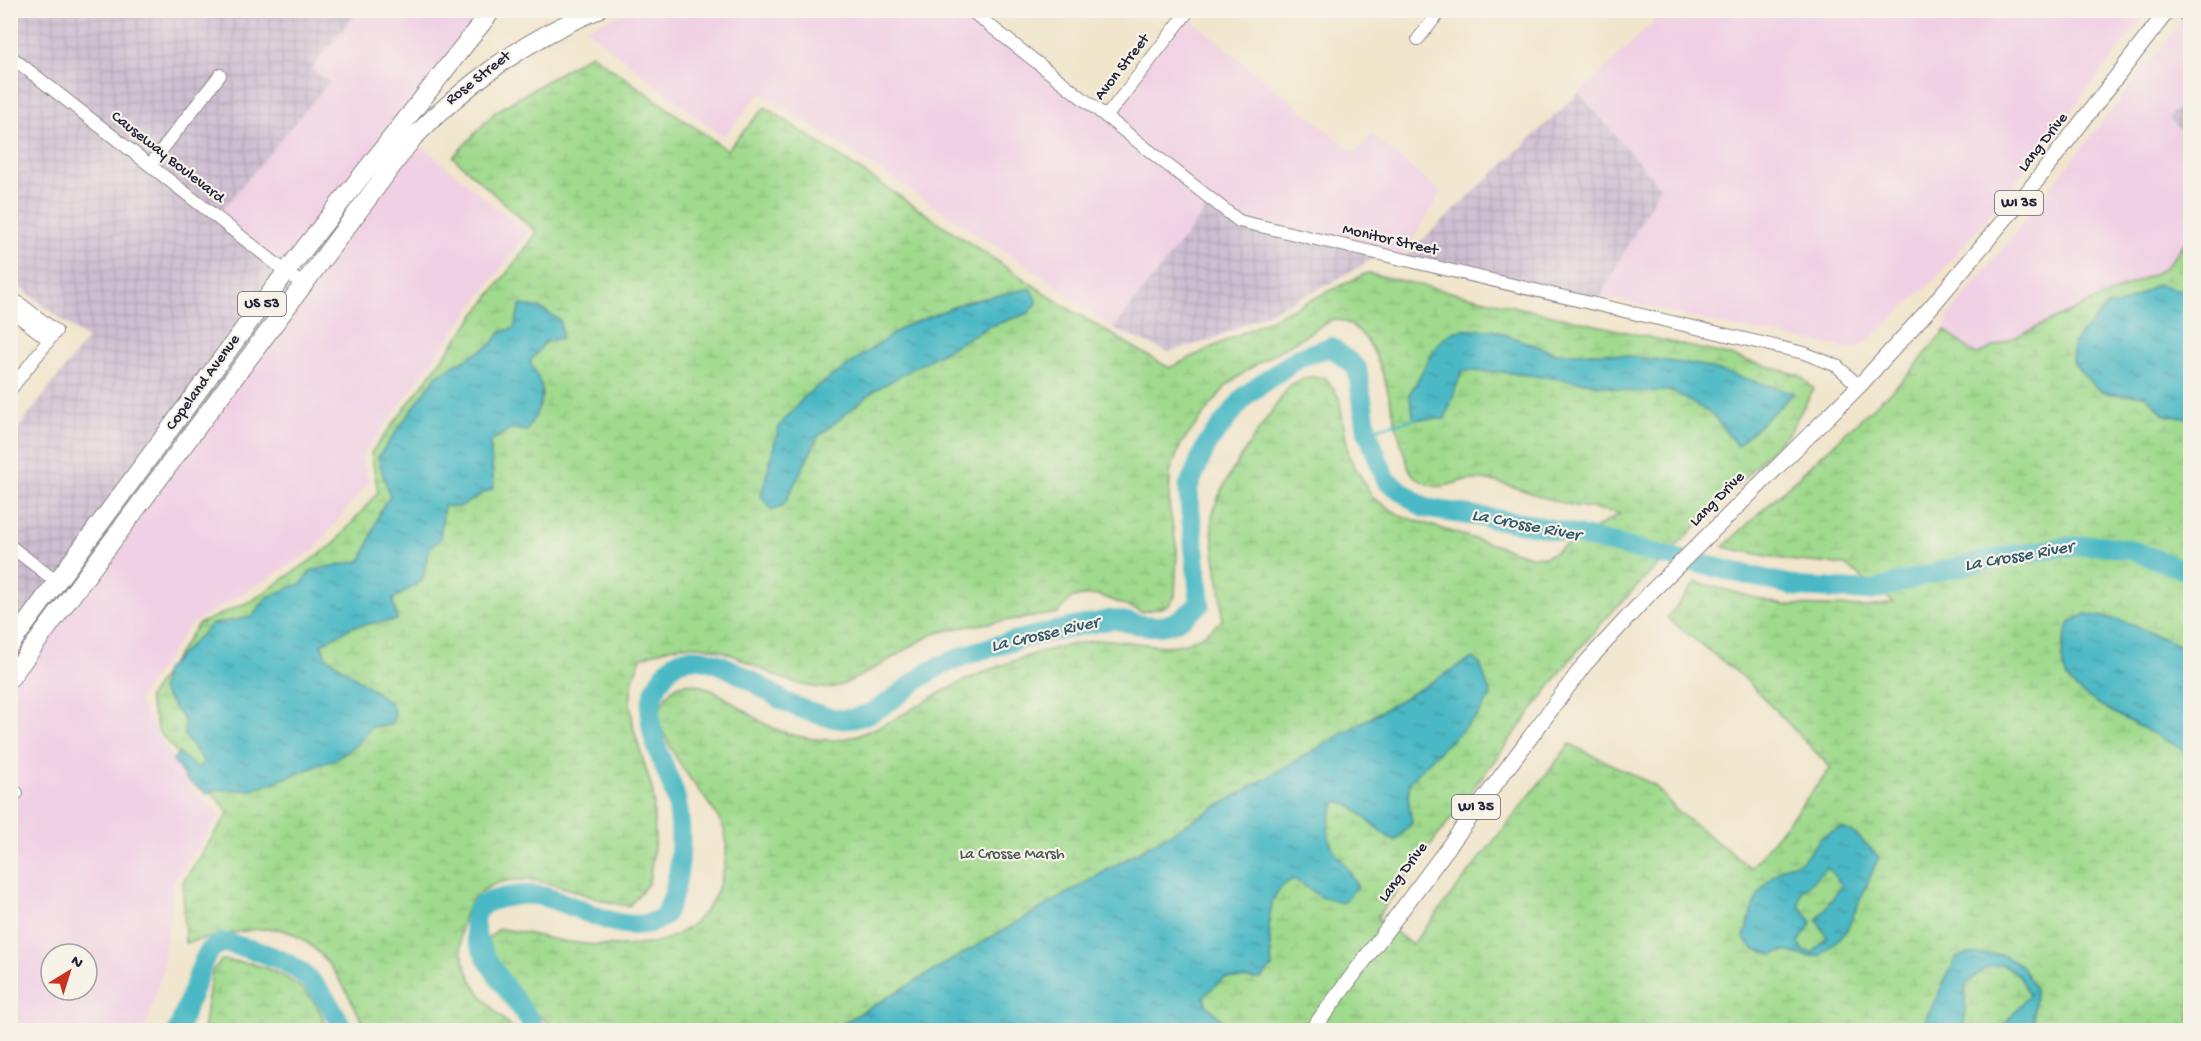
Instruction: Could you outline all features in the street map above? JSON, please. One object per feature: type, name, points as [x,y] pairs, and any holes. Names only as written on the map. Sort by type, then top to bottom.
[{"type":"highway","name":"Copeland Avenue","points":[[10,645],[123,496],[286,272],[492,10]]},
{"type":"highway","name":"Rose Street","points":[[385,178],[412,139],[446,104],[475,80],[515,51],[561,25],[597,10]]},
{"type":"highway","name":"Copeland Avenue","points":[[10,678],[385,178]]},
{"type":"highway","points":[[92,568],[89,560],[90,553],[119,510],[123,496]]},
{"type":"main road","name":"Lang Drive","points":[[1312,1030],[1584,665],[1651,592],[1859,386],[1931,308],[2030,189],[2168,10]]},
{"type":"street","name":"Monitor Street","points":[[970,10],[1230,216],[1248,225],[1804,353],[1837,366],[1859,386]]},
{"type":"street","name":"Avon Street","points":[[1106,117],[1189,10]]},
{"type":"street","points":[[1418,39],[1441,10]]},
{"type":"street","points":[[2179,10],[2190,19]]},
{"type":"street","name":"Causeway Boulevard","points":[[10,56],[303,285]]},
{"type":"street","points":[[150,165],[220,75]]},
{"type":"street","points":[[10,296],[53,336]]},
{"type":"street","points":[[10,310],[53,336]]},
{"type":"street","points":[[10,390],[53,336]]},
{"type":"street","points":[[10,546],[57,582]]},
{"type":"shaded area","points":[[11,11],[358,11],[311,69],[329,82],[216,217],[303,285],[11,669],[10,439],[87,339],[11,280]]},
{"type":"shaded area","points":[[358,11],[492,11],[397,126],[527,233],[361,458],[370,480],[313,551],[190,625],[138,701],[189,786],[221,816],[174,882],[163,969],[146,1027],[143,1030],[11,1030],[10,669],[216,217],[329,82],[311,69]]},
{"type":"shaded area","points":[[632,11],[970,11],[1106,117],[1185,15],[1355,153],[1372,135],[1441,193],[1401,260],[1248,224],[1212,203],[1113,329],[1051,282],[761,93],[723,137],[584,28]]},
{"type":"shaded area","points":[[1664,11],[2149,11],[2000,202],[1936,278],[1871,338],[1854,349],[1732,327],[1601,296],[1660,187],[1580,93]]},
{"type":"shaded area","points":[[2190,11],[2190,91],[2168,119],[2190,137],[2190,236],[2164,269],[1976,355],[1945,330],[1948,317]]},
{"type":"shaded area","points":[[2190,91],[2190,137],[2168,119]]},
{"type":"shaded area","points":[[1579,93],[1660,187],[1596,305],[1401,260]]},
{"type":"shaded area","points":[[1212,202],[1230,216],[1380,255],[1327,285],[1211,340],[1168,352],[1113,329]]},
{"type":"green space","name":"La Crosse Marsh","points":[[591,54],[727,150],[765,107],[1066,307],[1169,368],[1367,273],[1723,354],[1799,375],[1814,389],[1789,432],[1606,618],[1572,657],[1377,917],[1412,945],[1570,744],[1654,785],[1677,811],[1751,868],[1831,768],[1743,677],[1667,618],[1696,582],[1783,605],[1867,607],[1894,603],[1845,565],[1787,560],[1723,547],[1910,373],[1945,330],[1976,355],[2164,269],[2190,236],[2190,1030],[558,1030],[525,1005],[486,948],[488,938],[499,929],[583,944],[626,946],[647,944],[666,939],[684,930],[700,917],[717,892],[726,858],[723,826],[677,759],[657,719],[666,697],[677,686],[691,684],[706,688],[767,725],[789,734],[828,740],[843,739],[888,722],[978,675],[1037,653],[1101,640],[1168,646],[1194,640],[1222,620],[1221,594],[1212,532],[1215,506],[1233,470],[1291,384],[1308,377],[1326,378],[1339,398],[1349,456],[1373,498],[1401,516],[1530,556],[1546,557],[1620,514],[1555,501],[1493,482],[1470,480],[1436,486],[1414,476],[1407,464],[1399,439],[1383,374],[1375,354],[1364,337],[1351,325],[1333,319],[1252,367],[1226,386],[1181,444],[1170,472],[1169,506],[1177,550],[1175,597],[1168,606],[1142,612],[1099,595],[1072,597],[1058,613],[937,633],[855,679],[828,688],[797,683],[735,656],[693,645],[669,648],[641,658],[633,679],[630,702],[634,730],[653,792],[655,839],[649,883],[629,906],[603,901],[553,884],[527,880],[508,881],[491,886],[478,894],[463,919],[460,935],[462,952],[471,979],[488,1003],[515,1030],[366,1030],[335,973],[325,959],[301,938],[286,931],[265,929],[185,943],[183,882],[229,812],[159,732],[148,698],[198,624],[253,600],[333,545],[378,492],[371,453],[537,233],[453,157],[495,112]]},
{"type":"green space","points":[[222,960],[256,965],[287,978],[312,1000],[327,1030],[203,1030],[212,971]]},
{"type":"water","points":[[2157,284],[2190,292],[2190,419],[2165,415],[2145,395],[2102,391],[2072,361],[2074,342],[2107,306],[2123,304]]},
{"type":"water","points":[[1031,288],[1037,303],[1029,313],[988,327],[875,390],[818,437],[784,505],[772,510],[761,496],[779,426],[807,394],[903,327],[966,302]]},
{"type":"water","points":[[520,305],[538,307],[560,320],[562,338],[545,342],[530,362],[540,382],[542,396],[527,431],[510,429],[490,442],[494,487],[460,507],[444,506],[440,539],[429,549],[422,581],[393,599],[397,620],[354,626],[321,644],[326,656],[391,703],[395,715],[391,725],[371,727],[358,744],[338,758],[254,790],[216,790],[207,794],[187,780],[173,760],[178,753],[198,768],[204,762],[184,735],[185,721],[161,690],[165,670],[212,624],[252,617],[267,597],[302,583],[312,570],[360,561],[380,512],[390,497],[378,457],[437,375],[491,345],[501,332],[514,328]]},
{"type":"water","points":[[1493,330],[1556,353],[1605,353],[1699,365],[1794,393],[1737,446],[1713,415],[1673,391],[1631,392],[1592,383],[1502,372],[1462,371],[1445,419],[1414,419],[1409,394],[1440,342],[1456,331]]},
{"type":"water","points":[[2086,614],[2124,621],[2190,650],[2190,754],[2102,706],[2072,685],[2064,669],[2062,655],[2064,642],[2070,622]]},
{"type":"water","points":[[1473,658],[1480,664],[1491,696],[1477,716],[1410,782],[1408,797],[1412,823],[1395,841],[1354,809],[1339,801],[1330,818],[1329,839],[1357,887],[1343,903],[1321,897],[1294,879],[1283,886],[1276,895],[1270,917],[1272,967],[1261,979],[1224,978],[1204,996],[1206,1004],[1232,1030],[831,1030]]},
{"type":"water","points":[[1841,828],[1854,833],[1879,857],[1846,932],[1821,955],[1810,957],[1784,951],[1773,955],[1754,949],[1744,938],[1752,909],[1766,883],[1781,869],[1802,860],[1821,838]],"holes":[[[1827,867],[1842,885],[1817,920],[1827,937],[1813,953],[1803,951],[1799,942],[1812,922],[1799,905],[1801,892]]]},
{"type":"water","points":[[1967,954],[2003,955],[2022,967],[2035,989],[2033,1030],[2000,1030],[2029,995],[2018,974],[2002,964],[1986,968],[1966,984],[1964,1030],[1930,1030],[1925,1021],[1956,958]]},
{"type":"waterway","name":"La Crosse River","points":[[536,1030],[501,981],[478,941],[474,923],[479,909],[494,900],[535,895],[550,898],[615,922],[632,925],[648,923],[663,917],[670,905],[678,872],[679,819],[673,789],[655,743],[650,713],[652,698],[670,668],[682,660],[696,659],[712,662],[744,676],[797,707],[834,718],[853,718],[877,709],[937,668],[981,650],[1109,620],[1152,626],[1176,622],[1200,604],[1188,488],[1207,444],[1246,395],[1298,358],[1331,347],[1357,368],[1367,431],[1386,480],[1424,508],[1533,525],[1799,587],[1871,591],[1940,571],[2009,556],[2062,547],[2100,545],[2132,550],[2190,572]]},
{"type":"waterway","points":[[1367,431],[1414,419],[1416,416]]},
{"type":"waterway","name":"La Crosse River","points":[[178,1030],[204,960],[210,950],[221,943],[237,945],[270,956],[297,970],[308,978],[327,1000],[344,1030]]}]
